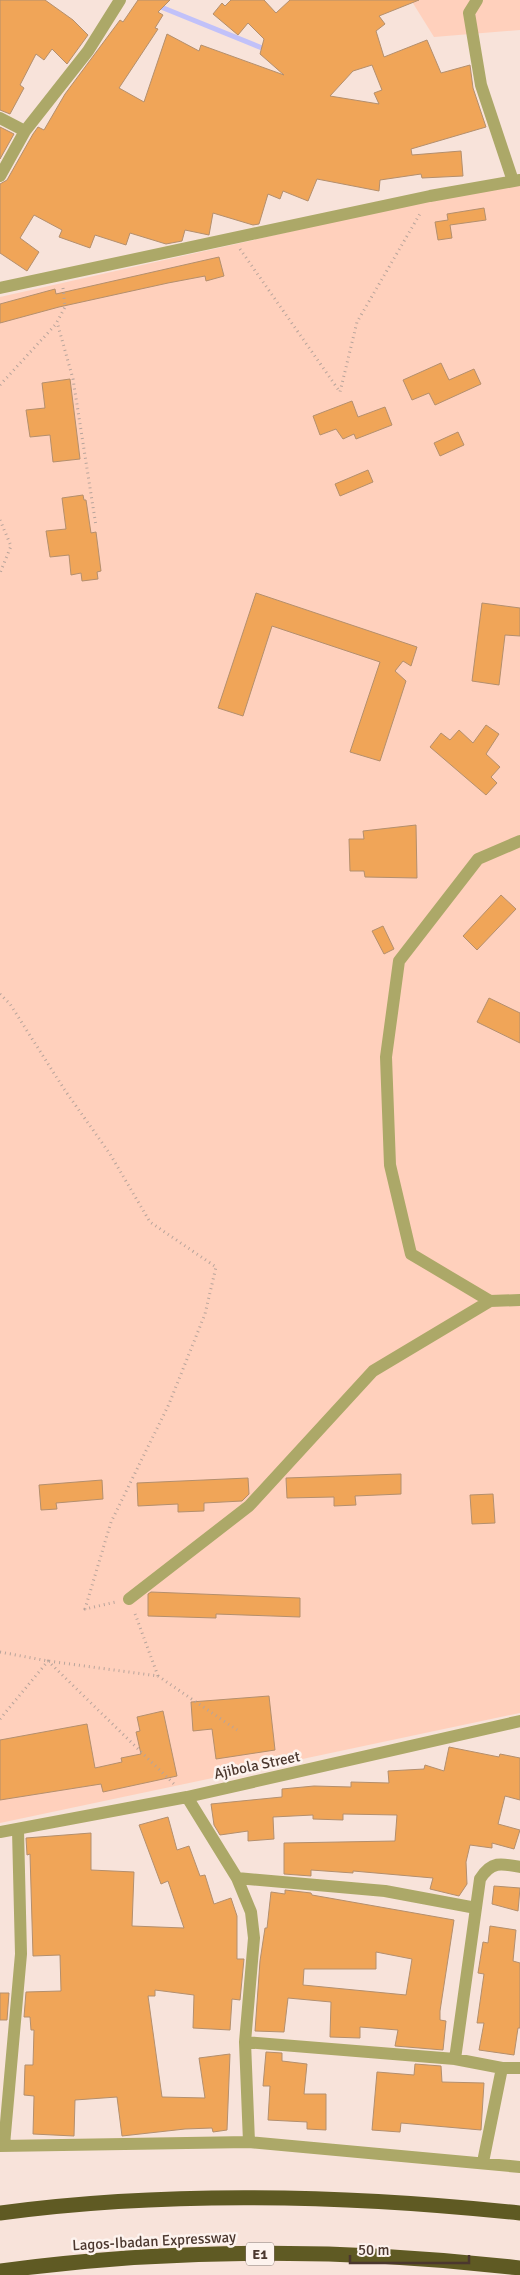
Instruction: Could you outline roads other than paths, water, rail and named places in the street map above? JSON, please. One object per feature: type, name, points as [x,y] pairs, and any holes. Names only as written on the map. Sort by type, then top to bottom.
[{"type":"highway","points":[[0,2213],[59,2205],[249,2198],[458,2206],[520,2213]]},
{"type":"highway","name":"Lagos-Ibadan Expressway","points":[[0,2271],[141,2256],[246,2254],[387,2257],[520,2268]]},
{"type":"street","points":[[0,176],[25,131],[88,52],[120,0]]},
{"type":"street","points":[[0,288],[430,196],[517,181],[481,85],[469,14],[476,0]]},
{"type":"street","points":[[0,118],[25,131]]},
{"type":"street","points":[[490,1301],[411,1254],[390,1165],[386,1057],[398,961],[478,859],[520,841]]},
{"type":"street","points":[[130,1599],[249,1506],[373,1371],[490,1301],[520,1300]]},
{"type":"street","name":"Ajibola Street","points":[[0,1832],[187,1797],[520,1721]]},
{"type":"street","points":[[187,1797],[237,1878],[251,1912],[254,1938],[245,2042],[249,2142]]},
{"type":"street","points":[[18,1830],[21,1954],[2,2145],[249,2142],[483,2162],[520,2168]]},
{"type":"street","points":[[454,2059],[480,1879],[487,1869],[502,1863],[520,1867]]},
{"type":"street","points":[[237,1878],[385,1891],[476,1908]]},
{"type":"street","points":[[245,2042],[454,2059],[502,2068],[520,2068]]},
{"type":"street","points":[[483,2162],[502,2068]]},
{"type":"waterway","points":[[151,0],[156,5],[267,50]]}]
